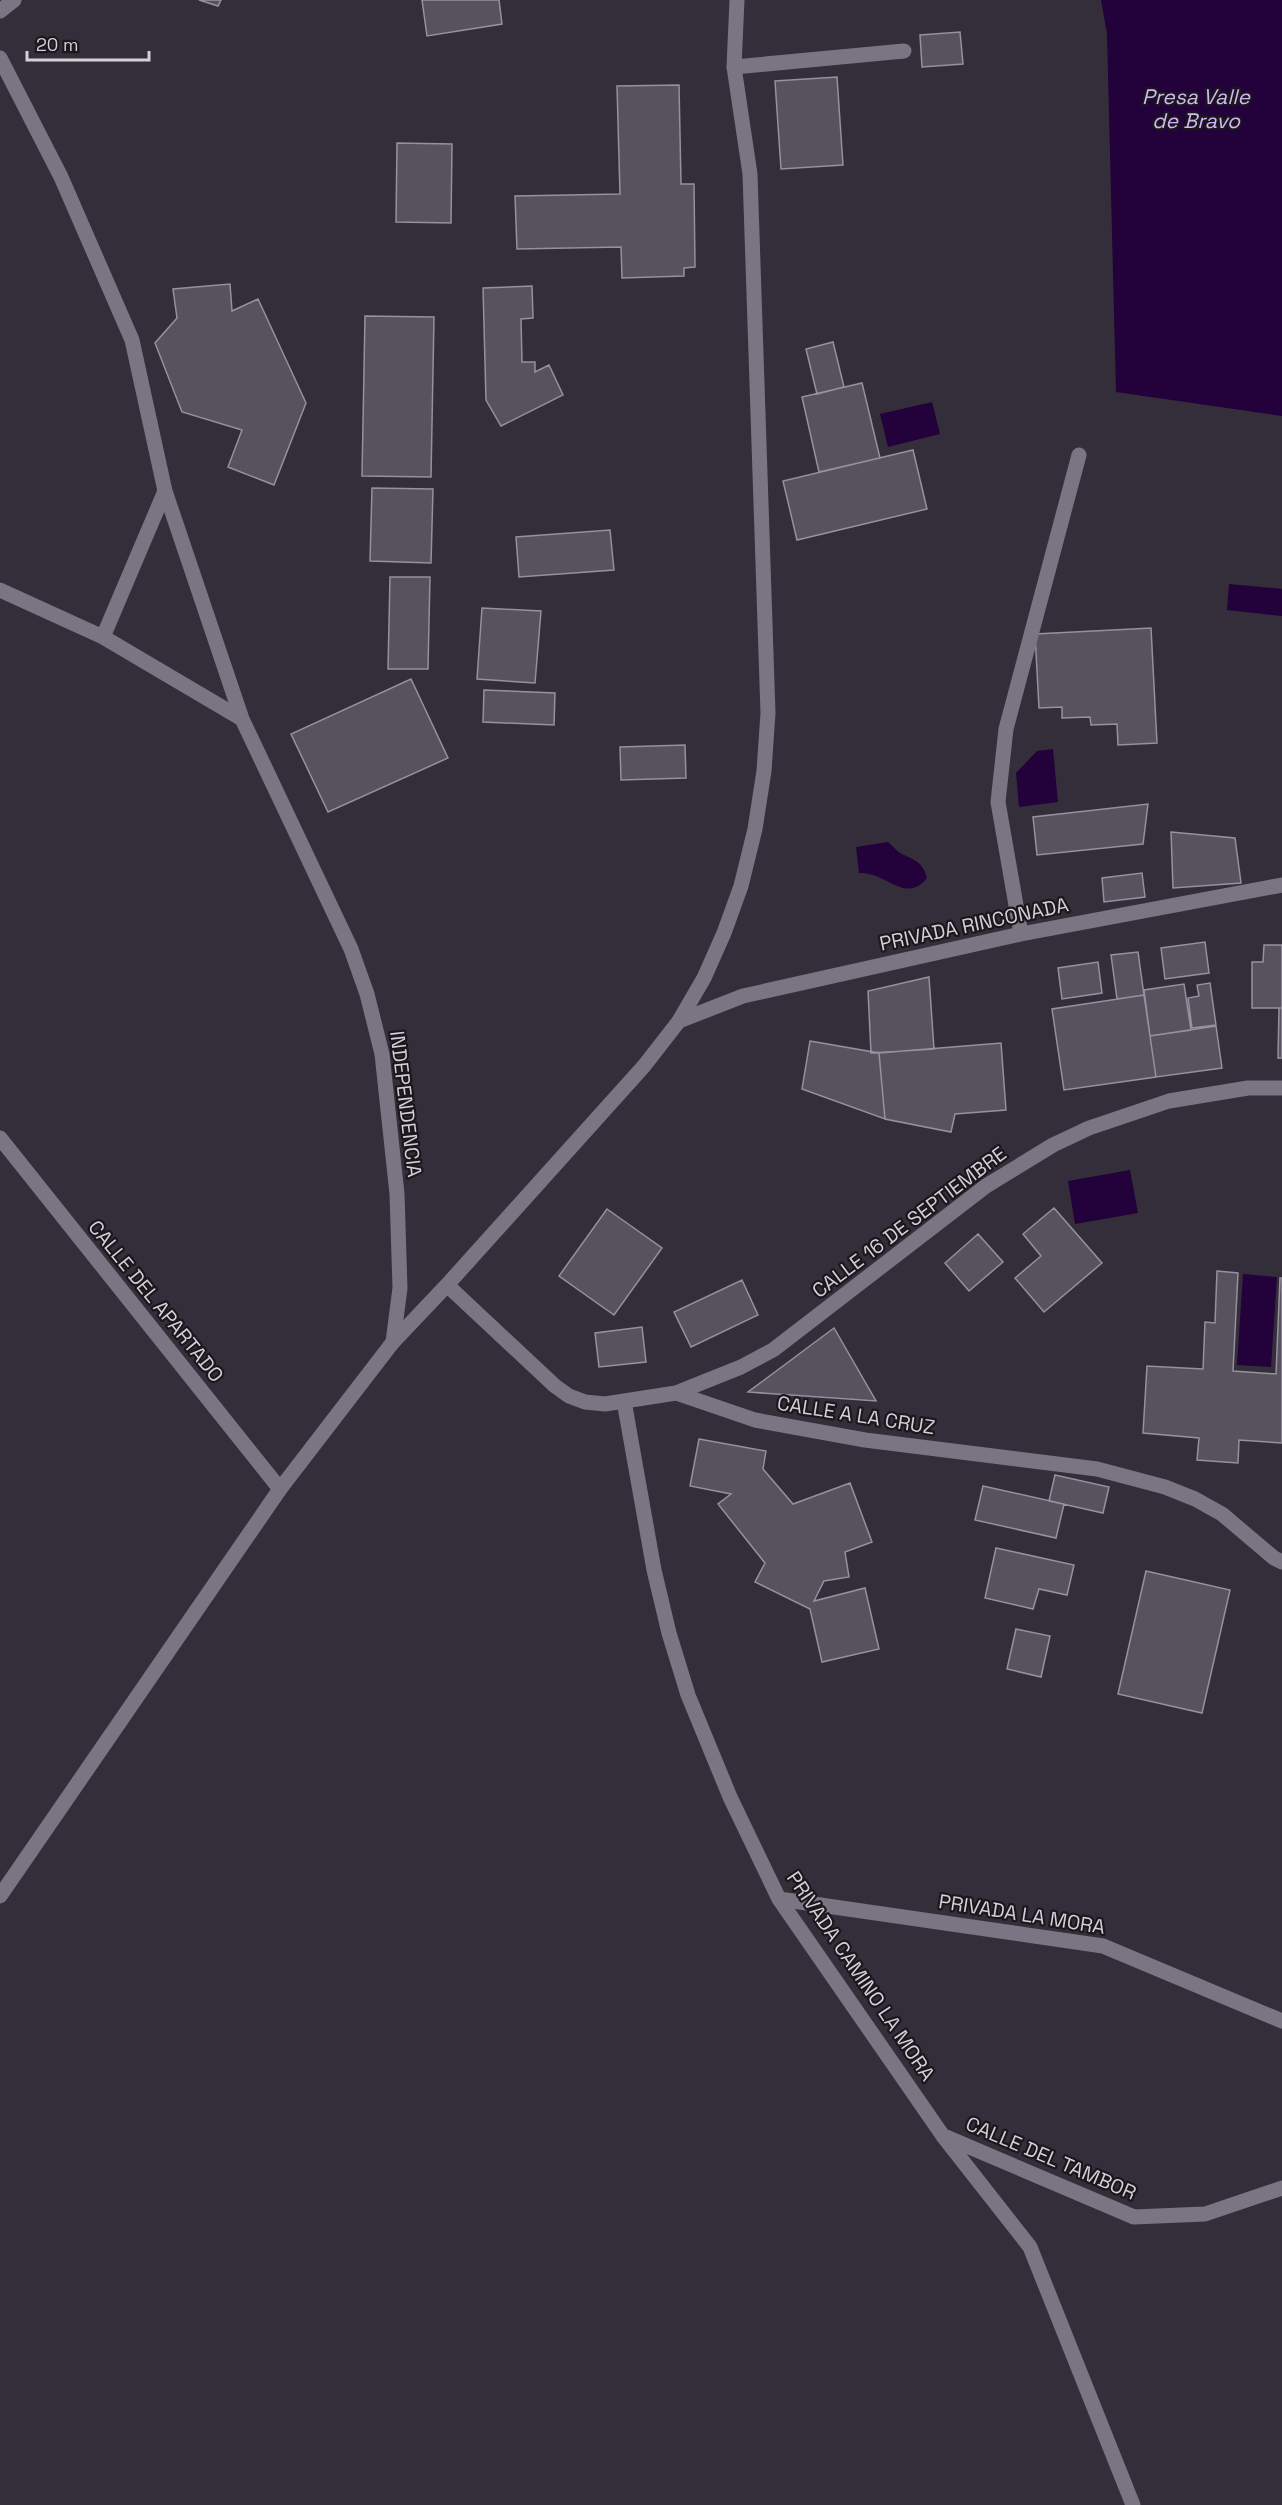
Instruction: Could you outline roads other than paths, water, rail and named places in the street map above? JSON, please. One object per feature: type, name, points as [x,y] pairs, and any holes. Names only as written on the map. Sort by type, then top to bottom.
[{"type":"street","points":[[0,11],[14,0]]},
{"type":"street","points":[[0,1896],[280,1489],[393,1342],[644,1066],[679,1021],[704,978],[724,933],[741,886],[755,829],[765,759],[768,713],[750,174],[734,67],[737,0]]},
{"type":"street","points":[[734,67],[904,51]]},
{"type":"street","name":"INDEPENDENCIA","points":[[0,58],[60,177],[132,340],[165,491],[242,719],[351,949],[367,993],[382,1054],[397,1194],[400,1288],[393,1342]]},
{"type":"street","points":[[1020,934],[998,802],[1006,729],[1079,455]]},
{"type":"street","points":[[103,637],[165,491]]},
{"type":"street","points":[[0,590],[103,637],[242,719]]},
{"type":"street","name":"PRIVADA RINCONADA","points":[[679,1021],[743,996],[1020,934],[1282,885]]},
{"type":"street","name":"CALLE 16 DE SEPTIEMBRE","points":[[676,1393],[741,1367],[773,1350],[986,1186],[1053,1145],[1089,1128],[1169,1101],[1239,1089],[1282,1088]]},
{"type":"street","name":"CALLE DEL APARTADO","points":[[0,1138],[280,1489]]},
{"type":"street","name":"CALLE A LA CRUZ","points":[[447,1285],[569,1396],[585,1402],[605,1404],[676,1393],[755,1420],[865,1440],[1097,1469],[1165,1487],[1195,1499],[1222,1514],[1274,1558],[1282,1562]]},
{"type":"street","name":"PRIVADA CAMINO LA MORA","points":[[624,1401],[654,1570],[669,1633],[708,1747],[779,1899],[944,2136],[1030,2247],[1133,2505]]},
{"type":"street","name":"PRIVADA LA MORA","points":[[779,1899],[1103,1946],[1282,2021]]},
{"type":"street","name":"CALLE DEL TAMBOR","points":[[944,2136],[1134,2217],[1205,2214],[1282,2188]]},
{"type":"water","name":"Presa Valle de Bravo","points":[[1101,0],[1282,0],[1282,416],[1116,392],[1107,34]]},
{"type":"water","points":[[932,402],[940,434],[888,447],[880,414]]},
{"type":"water","points":[[1229,584],[1282,589],[1282,616],[1227,610]]},
{"type":"water","points":[[1053,749],[1058,802],[1019,807],[1016,773],[1037,751]]},
{"type":"water","points":[[888,842],[900,853],[916,861],[927,878],[919,885],[903,888],[878,877],[859,873],[856,847]]},
{"type":"water","points":[[1130,1170],[1138,1213],[1075,1224],[1068,1181]]},
{"type":"water","points":[[1243,1274],[1277,1277],[1271,1367],[1237,1365]]}]
